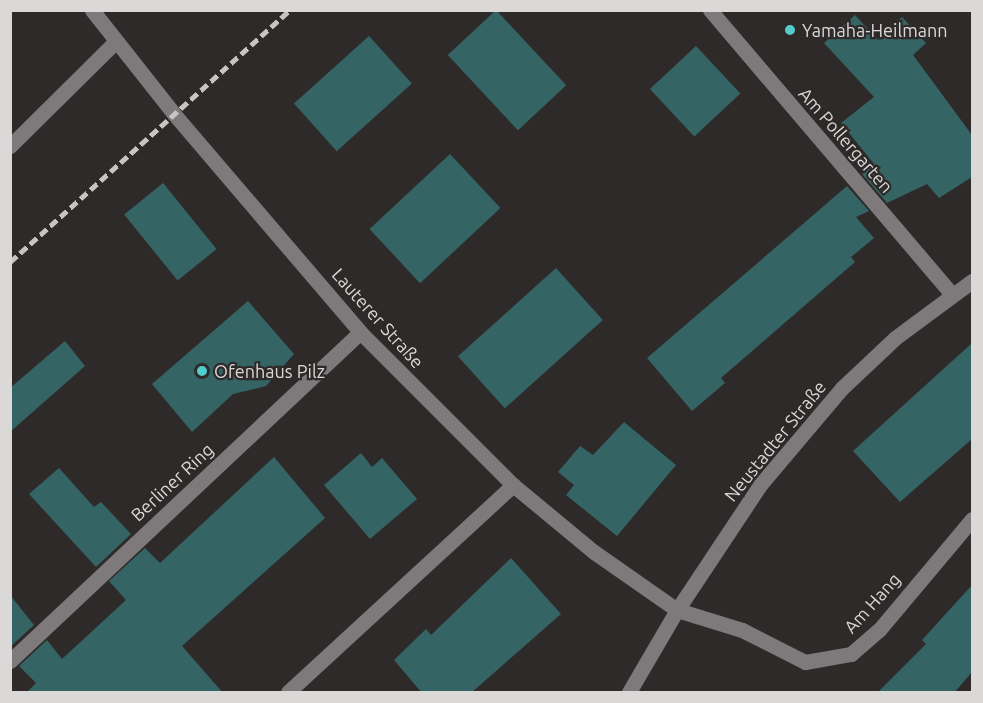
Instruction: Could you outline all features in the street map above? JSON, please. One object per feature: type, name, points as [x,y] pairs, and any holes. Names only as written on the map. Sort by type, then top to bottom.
[{"type":"street","name":"Lauterer Straße","points":[[92,10],[115,42],[360,332],[513,485],[594,552],[677,610]]},
{"type":"street","name":"Am Pollergarten","points":[[710,10],[952,294]]},
{"type":"street","points":[[10,146],[115,42]]},
{"type":"street","name":"Neustadter Straße","points":[[629,693],[677,610],[760,485],[842,388],[895,338],[972,280]]},
{"type":"street","name":"Berliner Ring","points":[[10,661],[360,332]]},
{"type":"street","points":[[288,693],[513,485]]},
{"type":"street","name":"Am Hang","points":[[677,610],[742,630],[805,662],[851,654],[879,630],[972,519]]},
{"type":"building","points":[[496,10],[566,85],[518,130],[448,55]]},
{"type":"building","points":[[855,15],[878,40],[902,17],[926,43],[913,55],[972,135],[972,177],[939,198],[927,184],[887,203],[862,174],[874,164],[841,123],[874,97],[824,43]]},
{"type":"building","points":[[369,36],[412,84],[337,151],[294,104]]},
{"type":"building","points":[[696,46],[740,94],[694,137],[650,89]]},
{"type":"building","points":[[450,154],[500,208],[420,283],[370,229]]},
{"type":"building","points":[[163,183],[216,249],[178,281],[124,214]]},
{"type":"building","points":[[847,186],[869,211],[856,217],[874,238],[851,257],[855,262],[721,378],[725,383],[692,411],[647,358]]},
{"type":"building","points":[[556,268],[603,320],[505,408],[458,356]]},
{"type":"building","name":"Ofenhaus Pilz","points":[[248,301],[294,354],[266,386],[233,394],[192,432],[152,384]]},
{"type":"building","points":[[65,341],[85,366],[10,432],[10,388]]},
{"type":"building","points":[[972,343],[972,439],[900,502],[853,451]]},
{"type":"building","points":[[624,422],[676,465],[617,536],[566,495],[574,485],[558,472],[580,446],[593,455]]},
{"type":"building","points":[[361,453],[372,467],[382,458],[417,499],[370,539],[324,485]]},
{"type":"building","points":[[274,457],[325,518],[182,646],[223,693],[26,693],[36,683],[19,666],[47,640],[62,659],[126,600],[109,581],[145,548],[160,563]]},
{"type":"building","points":[[59,468],[94,507],[101,502],[131,534],[96,567],[29,494]]},
{"type":"building","points":[[511,558],[561,614],[471,693],[422,693],[394,660],[426,629],[431,635]]},
{"type":"building","points":[[972,585],[972,672],[954,693],[877,693],[926,644],[922,640]]},
{"type":"building","points":[[10,595],[34,625],[10,647]]},
{"type":"railway","points":[[10,262],[290,10]]},
{"type":"place","name":"Yamaha-Heilmann","points":[[790,30]]},
{"type":"place","name":"Ofenhaus Pilz","points":[[202,371]]}]
